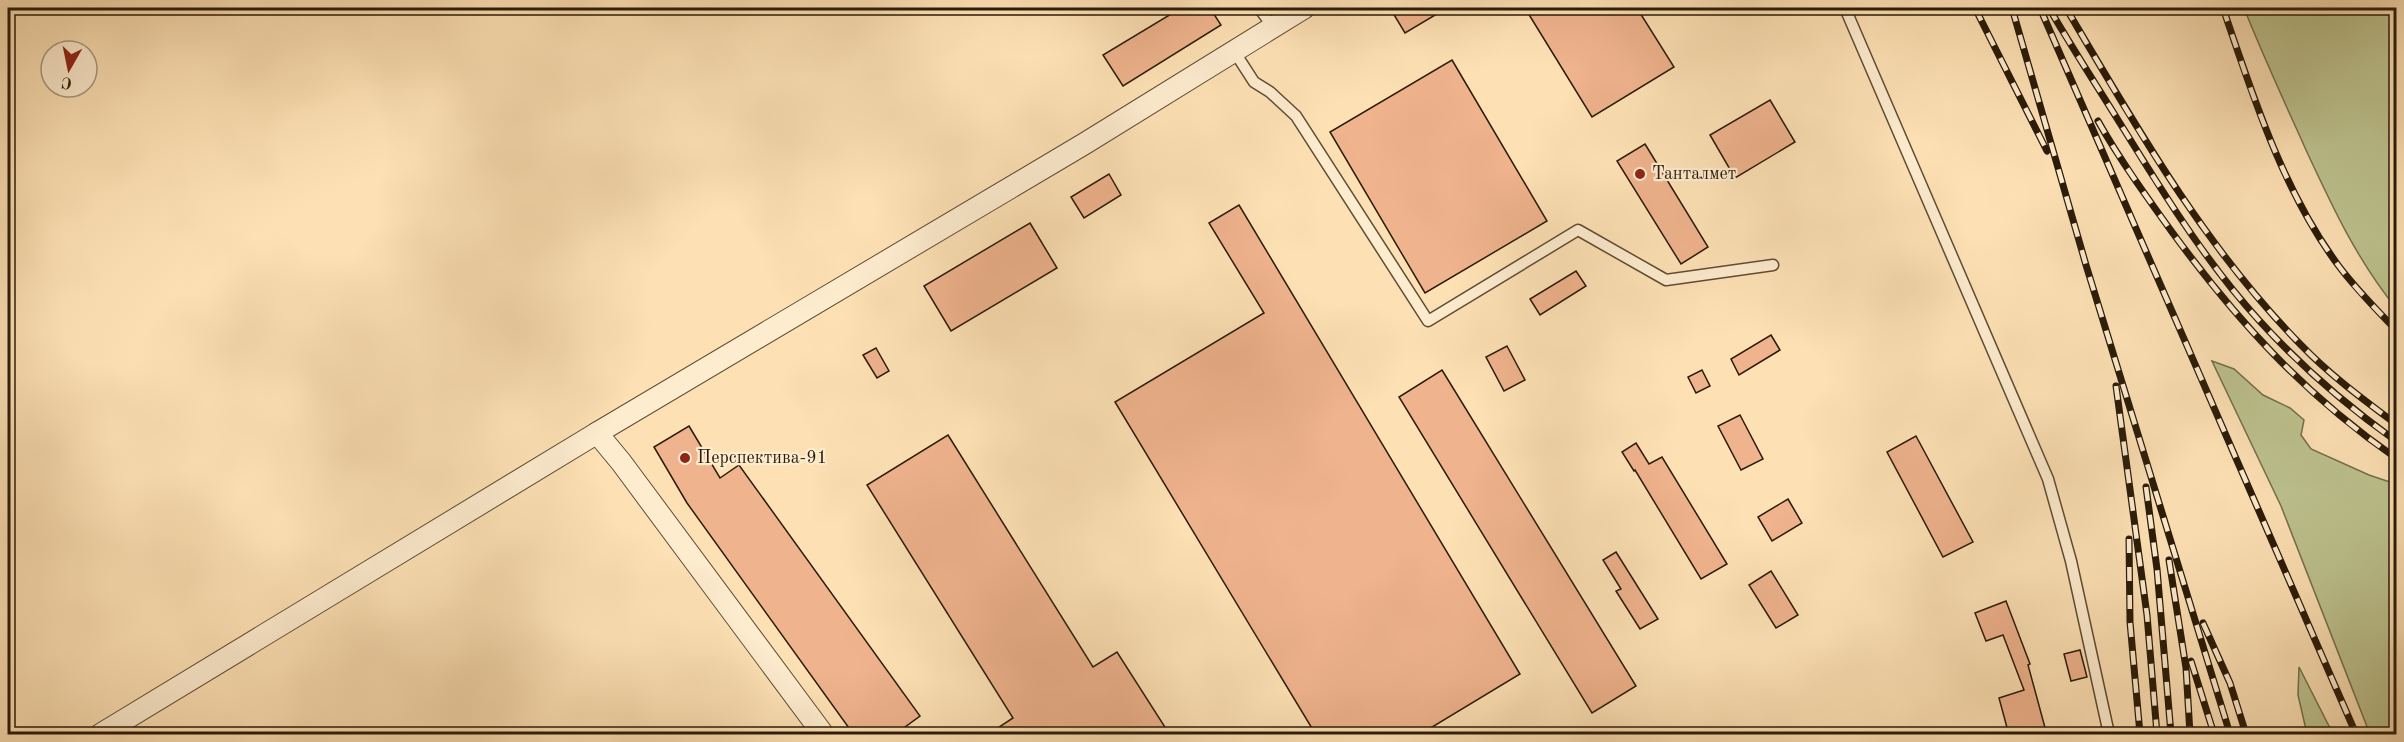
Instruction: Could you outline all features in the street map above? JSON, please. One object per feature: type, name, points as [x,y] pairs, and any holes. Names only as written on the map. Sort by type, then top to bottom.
[{"type":"street","points":[[101,735],[597,433],[1064,156],[1304,8]]},
{"type":"street","points":[[597,433],[621,462],[823,735]]},
{"type":"lane","points":[[1259,8],[1272,27]]},
{"type":"lane","points":[[1845,8],[2048,479],[2071,561],[2109,735]]},
{"type":"lane","points":[[1234,51],[1254,82],[1296,116],[1428,321],[1578,230],[1666,280],[1773,265]]},
{"type":"green space","points":[[2244,8],[2396,8],[2396,308],[2357,252],[2336,212],[2282,97]]},
{"type":"green space","points":[[2212,361],[2234,369],[2263,395],[2290,408],[2304,420],[2301,435],[2311,449],[2369,475],[2396,484],[2396,734],[2372,734],[2368,729],[2281,506]]},
{"type":"green space","points":[[2299,667],[2333,734],[2307,734],[2298,695]]},
{"type":"building","points":[[1181,8],[1210,8],[1221,25],[1123,86],[1103,55]]},
{"type":"building","points":[[1390,8],[1447,8],[1405,33]]},
{"type":"building","points":[[1538,8],[1637,8],[1674,67],[1592,117],[1528,13]]},
{"type":"building","points":[[1452,60],[1547,221],[1425,293],[1330,132]]},
{"type":"building","points":[[1770,100],[1795,142],[1735,178],[1710,135]]},
{"type":"building","points":[[1645,144],[1708,247],[1681,264],[1617,161]]},
{"type":"building","points":[[1109,174],[1121,195],[1084,218],[1071,197]]},
{"type":"building","points":[[1239,205],[1520,674],[1419,735],[1316,735],[1115,402],[1264,313],[1209,223]]},
{"type":"building","points":[[1030,223],[1057,268],[951,331],[924,286]]},
{"type":"building","points":[[1576,271],[1586,286],[1540,315],[1530,299]]},
{"type":"building","points":[[1771,335],[1780,350],[1739,375],[1731,359]]},
{"type":"building","points":[[1507,346],[1525,380],[1504,391],[1486,357]]},
{"type":"building","points":[[876,348],[889,371],[877,378],[863,355]]},
{"type":"building","points":[[1442,370],[1636,686],[1592,713],[1399,397]]},
{"type":"building","points":[[1702,370],[1710,386],[1696,393],[1688,377]]},
{"type":"building","points":[[1740,415],[1763,459],[1741,470],[1718,426]]},
{"type":"building","points":[[689,426],[720,478],[739,465],[920,716],[894,735],[854,735],[687,503],[654,447]]},
{"type":"building","points":[[948,435],[1093,667],[1117,652],[1170,735],[987,735],[1013,718],[867,485]]},
{"type":"building","points":[[1916,436],[1973,542],[1943,557],[1887,452]]},
{"type":"building","points":[[1636,443],[1649,464],[1662,457],[1727,564],[1701,579],[1622,452]]},
{"type":"building","points":[[1788,499],[1802,523],[1772,541],[1758,517]]},
{"type":"building","points":[[1616,552],[1658,619],[1640,629],[1616,591],[1621,589],[1603,560]]},
{"type":"building","points":[[1771,571],[1798,615],[1776,628],[1749,585]]},
{"type":"building","points":[[2006,601],[2030,664],[2028,665],[2047,735],[2009,735],[1999,698],[2024,690],[2003,635],[1986,641],[1975,613]]},
{"type":"building","points":[[2080,650],[2087,677],[2071,681],[2064,654]]},
{"type":"railway","points":[[1975,8],[2047,151]]},
{"type":"railway","points":[[2012,8],[2086,265],[2230,734]]},
{"type":"railway","points":[[2040,8],[2356,734]]},
{"type":"railway","points":[[2049,8],[2173,207],[2233,290],[2289,352],[2352,407],[2396,441]]},
{"type":"railway","points":[[2066,8],[2145,141],[2203,227],[2234,268],[2267,308],[2313,357],[2396,424]]},
{"type":"railway","points":[[2223,8],[2271,141],[2301,205],[2318,236],[2338,265],[2396,330]]},
{"type":"railway","points":[[2098,121],[2124,164],[2172,232],[2248,326],[2274,355],[2331,408],[2396,458]]},
{"type":"railway","points":[[2116,386],[2147,615],[2157,734]]},
{"type":"railway","points":[[2146,487],[2157,569],[2171,734]]},
{"type":"railway","points":[[2129,539],[2130,622],[2140,734]]},
{"type":"railway","points":[[2169,560],[2186,668],[2190,734]]},
{"type":"railway","points":[[2203,623],[2230,683],[2246,734]]},
{"type":"railway","points":[[2191,661],[2214,734]]},
{"type":"place","name":"Танталмет","points":[[1640,174]]},
{"type":"place","name":"Перспектива-91","points":[[685,458]]}]
